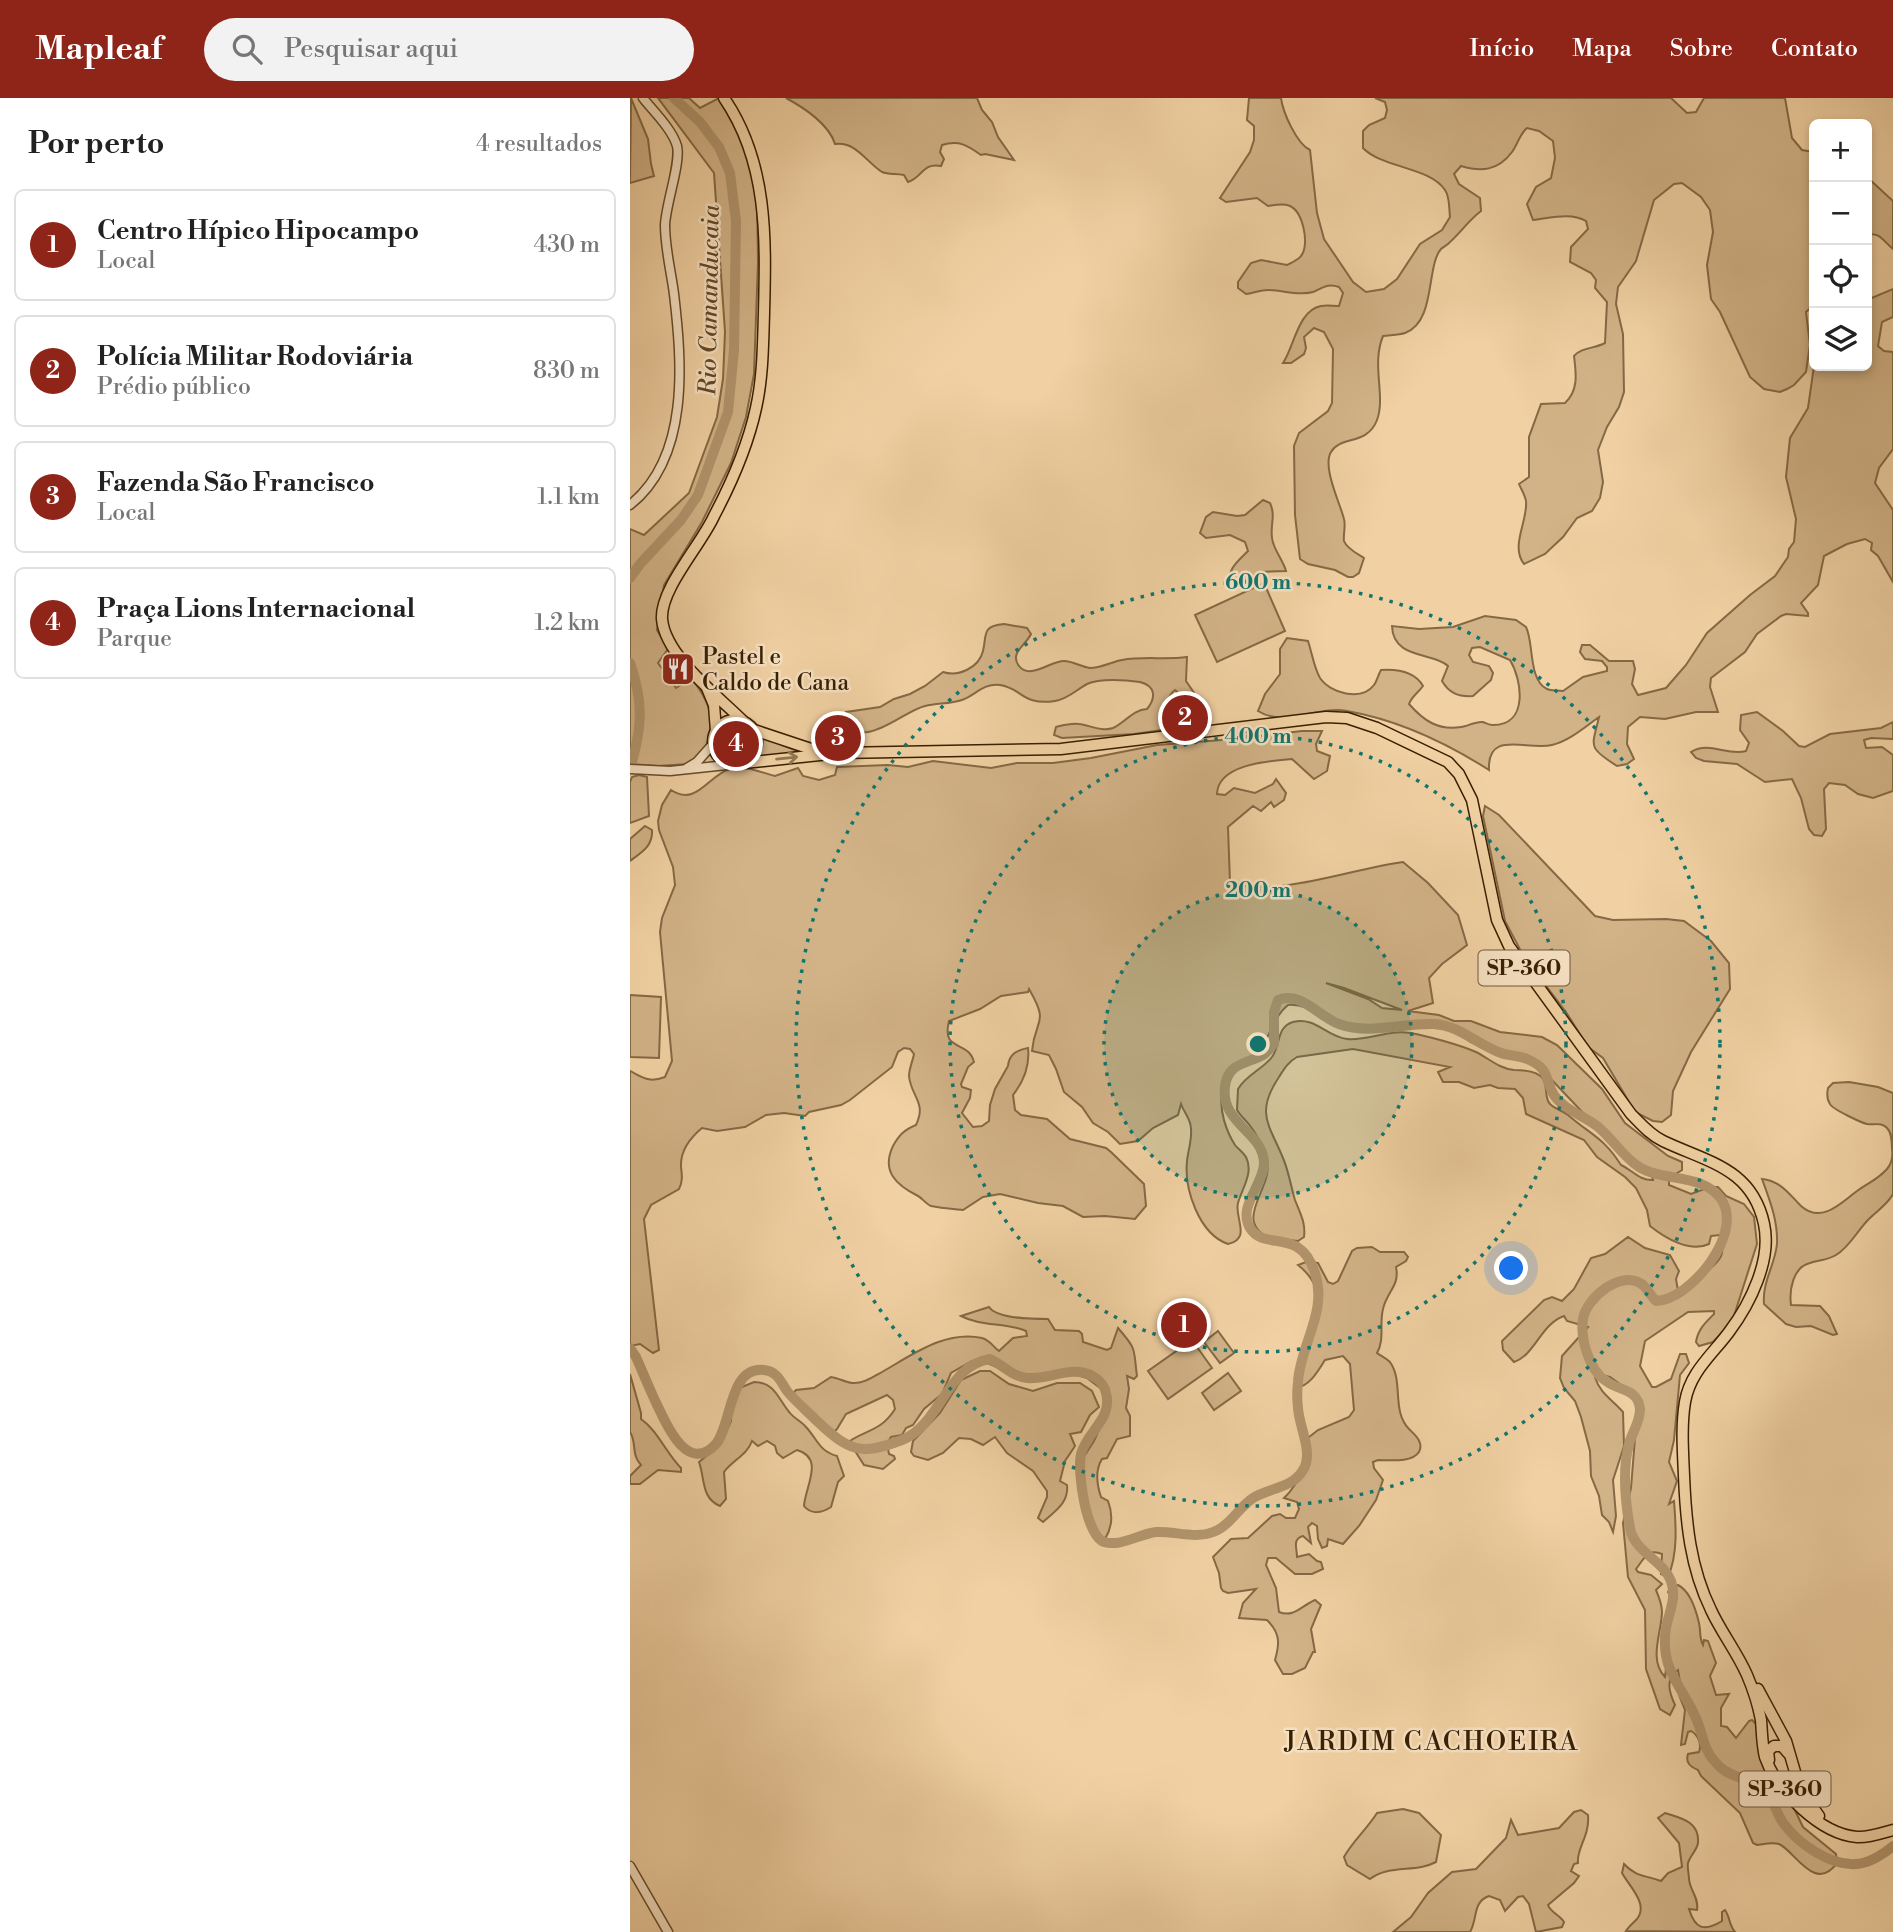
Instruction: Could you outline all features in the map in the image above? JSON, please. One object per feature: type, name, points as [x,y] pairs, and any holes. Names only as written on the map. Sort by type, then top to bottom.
[{"type":"main road","name":"SP-360","points":[[728,102],[753,156],[764,216],[765,273],[759,392],[746,444],[715,515],[671,587],[663,607],[664,631],[671,644],[703,682],[754,730],[807,749],[831,754]]},
{"type":"main road","name":"SP-360","points":[[703,682],[714,705],[716,732],[713,744]]},
{"type":"main road","name":"SP-360","points":[[740,763],[831,754],[1061,749],[1326,718],[1359,721],[1448,762],[1459,774],[1472,800],[1497,920],[1509,946],[1631,1114],[1644,1128],[1661,1140],[1722,1166],[1739,1177],[1755,1199],[1764,1224],[1765,1247],[1762,1265],[1741,1315],[1702,1363],[1685,1400],[1683,1423],[1686,1523],[1690,1553],[1710,1609],[1746,1672],[1756,1696],[1765,1756],[1793,1801],[1822,1825],[1836,1832],[1861,1837],[1893,1830]]},
{"type":"main road","points":[[716,732],[719,726],[730,720],[743,721]]},
{"type":"main road","points":[[713,744],[718,756],[729,764],[740,763],[755,752],[757,737],[754,730]]},
{"type":"main road","name":"SP-360","points":[[1746,1672],[1786,1741],[1800,1790],[1814,1811],[1826,1822],[1844,1830],[1870,1830],[1893,1824]]},
{"type":"main road","points":[[1772,1770],[1768,1751],[1774,1746],[1782,1746],[1792,1759]]},
{"type":"street","points":[[630,505],[648,488],[666,454],[677,404],[679,374],[674,296],[665,228],[668,196],[678,155],[677,147],[674,138],[643,98]]},
{"type":"street","points":[[684,769],[697,762],[713,744]]},
{"type":"street","points":[[630,769],[684,769],[740,763]]},
{"type":"street","points":[[630,1866],[668,1932]]},
{"type":"shaded area","points":[[631,98],[648,139],[654,176],[630,183]]},
{"type":"shaded area","points":[[658,98],[689,98],[700,108],[719,98],[750,160],[757,198],[758,262],[754,374],[746,417],[731,463],[702,522],[664,585],[657,630],[668,649],[658,663],[676,688],[691,678],[706,701],[712,727],[707,744],[688,764],[658,766],[630,764],[630,529],[644,535],[689,493],[717,417],[723,379],[725,332],[714,173]]},
{"type":"shaded area","points":[[786,98],[977,98],[1014,160],[981,155],[963,144],[942,145],[940,152],[944,159],[941,166],[930,166],[908,182],[904,175],[882,172],[855,149],[835,144],[821,123]]},
{"type":"shaded area","points":[[1249,98],[1281,98],[1291,127],[1310,150],[1317,213],[1324,239],[1353,282],[1366,292],[1384,289],[1397,279],[1420,244],[1442,230],[1450,217],[1448,196],[1438,182],[1382,160],[1363,148],[1363,131],[1369,125],[1385,118],[1387,110],[1385,102],[1375,98],[1671,98],[1687,113],[1696,112],[1704,98],[1785,98],[1792,138],[1802,150],[1809,151],[1809,309],[1806,312],[1809,352],[1806,372],[1794,385],[1780,392],[1764,389],[1750,377],[1720,312],[1711,299],[1707,265],[1713,232],[1710,210],[1701,197],[1682,183],[1674,184],[1654,200],[1636,261],[1618,287],[1616,304],[1623,334],[1624,392],[1598,450],[1603,482],[1600,498],[1592,511],[1577,518],[1563,537],[1545,554],[1524,564],[1520,557],[1519,541],[1526,501],[1519,484],[1529,477],[1529,437],[1541,404],[1565,403],[1573,393],[1576,381],[1574,356],[1605,343],[1607,302],[1595,288],[1596,280],[1591,273],[1570,262],[1571,247],[1588,229],[1586,221],[1567,216],[1533,220],[1527,204],[1536,187],[1551,178],[1555,158],[1553,141],[1539,131],[1527,128],[1512,152],[1501,163],[1482,169],[1461,166],[1454,174],[1459,184],[1480,198],[1481,211],[1436,257],[1426,306],[1415,327],[1405,333],[1383,336],[1378,358],[1379,411],[1373,428],[1361,437],[1341,443],[1331,452],[1329,467],[1344,519],[1344,541],[1350,549],[1364,558],[1359,573],[1348,577],[1335,570],[1308,564],[1300,559],[1295,515],[1294,446],[1299,433],[1328,411],[1332,403],[1333,349],[1324,332],[1314,328],[1304,337],[1304,354],[1291,363],[1283,363],[1307,314],[1321,306],[1339,306],[1343,293],[1339,287],[1331,286],[1302,293],[1268,290],[1246,294],[1238,288],[1238,282],[1251,263],[1261,260],[1287,265],[1301,256],[1305,244],[1302,222],[1295,209],[1290,206],[1268,206],[1257,198],[1226,202],[1220,198],[1250,152],[1254,140],[1254,126],[1247,120]]},
{"type":"shaded area","points":[[1872,182],[1893,201],[1893,249],[1872,234]]},
{"type":"shaded area","points":[[1893,289],[1893,317],[1882,322],[1878,346],[1884,351],[1893,352],[1893,449],[1879,468],[1875,483],[1893,510],[1893,582],[1878,556],[1871,550],[1872,543],[1865,539],[1847,544],[1824,556],[1818,585],[1801,603],[1808,616],[1781,616],[1757,634],[1745,652],[1711,678],[1710,687],[1718,712],[1696,712],[1665,719],[1640,717],[1628,727],[1627,744],[1634,759],[1627,764],[1617,766],[1596,750],[1594,741],[1599,717],[1571,737],[1552,745],[1501,746],[1494,750],[1490,757],[1489,770],[1421,733],[1366,715],[1336,710],[1279,717],[1258,711],[1265,694],[1280,674],[1280,649],[1287,638],[1308,641],[1320,678],[1338,691],[1346,694],[1361,693],[1374,685],[1381,670],[1399,671],[1420,681],[1423,686],[1409,704],[1420,715],[1438,726],[1453,728],[1480,722],[1493,725],[1505,723],[1513,718],[1519,700],[1517,679],[1510,660],[1480,647],[1472,648],[1469,655],[1473,662],[1489,666],[1493,673],[1491,680],[1473,696],[1458,695],[1442,681],[1448,666],[1399,645],[1392,626],[1419,629],[1453,627],[1485,616],[1516,620],[1526,627],[1537,678],[1547,689],[1563,691],[1583,677],[1607,671],[1602,661],[1585,659],[1580,652],[1582,645],[1590,645],[1609,661],[1633,661],[1635,669],[1632,684],[1638,695],[1666,688],[1686,665],[1707,633],[1775,576],[1788,557],[1794,542],[1796,519],[1786,477],[1790,438],[1808,408],[1813,371],[1872,371],[1872,298]]},
{"type":"shaded area","points":[[1263,500],[1270,503],[1272,508],[1273,542],[1286,571],[1259,572],[1239,585],[1230,584],[1232,570],[1248,551],[1245,542],[1230,535],[1206,538],[1200,533],[1206,517],[1213,512],[1245,515]]},
{"type":"shaded area","points":[[1264,583],[1285,631],[1217,662],[1195,615]]},
{"type":"shaded area","points":[[1004,624],[1027,628],[1031,634],[1016,657],[1019,666],[1029,671],[1064,661],[1090,668],[1130,659],[1187,657],[1186,681],[1201,703],[1187,701],[1175,690],[1169,703],[1176,728],[1134,734],[1062,738],[1054,735],[1056,727],[1068,724],[1100,729],[1113,728],[1137,712],[1147,709],[1153,697],[1152,689],[1140,682],[1099,681],[1087,684],[1064,698],[1044,702],[1029,699],[1013,689],[994,685],[962,700],[915,710],[870,732],[849,728],[840,718],[846,712],[880,707],[910,694],[943,672],[967,670],[981,657],[988,629]]},
{"type":"shaded area","points":[[1757,712],[1799,746],[1805,747],[1830,734],[1881,728],[1893,722],[1893,739],[1864,740],[1866,748],[1882,747],[1893,755],[1893,791],[1873,798],[1858,794],[1845,785],[1829,783],[1824,789],[1826,829],[1822,836],[1814,835],[1809,829],[1801,798],[1792,779],[1765,782],[1737,764],[1704,761],[1691,752],[1705,748],[1746,751],[1749,743],[1740,730],[1741,715]]},
{"type":"shaded area","points":[[736,724],[749,729],[754,742],[749,755],[736,760],[723,755],[718,742],[723,729]]},
{"type":"shaded area","points":[[1322,731],[1316,744],[1317,751],[1330,756],[1327,771],[1314,779],[1292,759],[1246,766],[1226,776],[1217,794],[1225,795],[1234,788],[1255,793],[1273,784],[1276,779],[1286,793],[1284,800],[1274,807],[1271,802],[1261,811],[1253,806],[1228,827],[1230,883],[1271,887],[1403,862],[1428,883],[1458,915],[1467,945],[1429,978],[1433,1003],[1408,1011],[1439,1015],[1454,1021],[1471,1021],[1500,1032],[1542,1037],[1557,1045],[1602,1089],[1625,1123],[1668,1156],[1682,1162],[1682,1170],[1669,1178],[1669,1185],[1691,1194],[1718,1187],[1726,1196],[1744,1204],[1754,1217],[1757,1244],[1732,1322],[1713,1342],[1699,1346],[1696,1342],[1699,1333],[1714,1311],[1688,1312],[1645,1341],[1640,1366],[1652,1387],[1671,1379],[1680,1354],[1686,1354],[1689,1363],[1680,1375],[1674,1440],[1669,1462],[1677,1481],[1669,1504],[1674,1501],[1675,1540],[1671,1568],[1668,1577],[1661,1574],[1662,1554],[1653,1552],[1646,1555],[1636,1569],[1651,1575],[1662,1584],[1656,1590],[1662,1609],[1657,1645],[1660,1670],[1665,1677],[1665,1642],[1672,1598],[1668,1592],[1678,1585],[1692,1601],[1703,1645],[1704,1640],[1708,1641],[1716,1663],[1710,1676],[1716,1695],[1729,1694],[1721,1708],[1721,1726],[1727,1727],[1736,1738],[1749,1721],[1752,1720],[1756,1724],[1759,1736],[1803,1827],[1836,1854],[1837,1863],[1829,1871],[1821,1874],[1813,1872],[1779,1844],[1753,1843],[1740,1813],[1689,1764],[1688,1754],[1699,1752],[1700,1746],[1691,1731],[1688,1732],[1685,1744],[1681,1745],[1685,1710],[1679,1695],[1681,1688],[1678,1670],[1671,1677],[1669,1686],[1675,1705],[1670,1715],[1660,1709],[1646,1669],[1645,1610],[1628,1577],[1623,1523],[1631,1488],[1635,1438],[1641,1422],[1637,1401],[1610,1377],[1595,1377],[1603,1392],[1623,1412],[1624,1446],[1613,1480],[1616,1516],[1613,1532],[1602,1515],[1599,1496],[1591,1476],[1590,1451],[1581,1417],[1575,1401],[1564,1388],[1560,1378],[1562,1356],[1588,1327],[1567,1321],[1564,1316],[1549,1326],[1527,1353],[1514,1362],[1503,1350],[1502,1341],[1544,1300],[1552,1297],[1562,1301],[1574,1289],[1591,1258],[1605,1254],[1628,1237],[1645,1248],[1670,1255],[1679,1271],[1676,1279],[1679,1297],[1719,1260],[1722,1250],[1720,1235],[1711,1236],[1709,1244],[1694,1247],[1678,1243],[1656,1231],[1650,1226],[1647,1210],[1636,1188],[1597,1157],[1584,1140],[1526,1114],[1523,1098],[1515,1089],[1490,1085],[1474,1088],[1459,1082],[1443,1082],[1438,1072],[1450,1067],[1353,1049],[1297,1057],[1285,1068],[1268,1100],[1266,1109],[1269,1127],[1287,1169],[1303,1223],[1304,1237],[1298,1241],[1269,1238],[1259,1231],[1254,1222],[1256,1203],[1265,1183],[1267,1163],[1256,1135],[1237,1110],[1238,1089],[1272,1057],[1284,1028],[1288,1024],[1301,1021],[1347,1039],[1402,1032],[1426,1036],[1469,1049],[1504,1068],[1537,1074],[1544,1082],[1550,1104],[1602,1142],[1621,1165],[1640,1177],[1653,1180],[1651,1173],[1628,1159],[1612,1139],[1604,1135],[1530,1057],[1505,1056],[1492,1052],[1451,1029],[1354,1026],[1336,1022],[1303,1006],[1288,1005],[1279,1015],[1260,1050],[1224,1085],[1221,1106],[1226,1127],[1235,1145],[1246,1157],[1249,1169],[1237,1209],[1241,1233],[1235,1241],[1228,1244],[1218,1239],[1201,1221],[1191,1197],[1187,1161],[1191,1125],[1181,1104],[1178,1115],[1153,1128],[1138,1141],[1120,1144],[1108,1132],[1093,1123],[1082,1107],[1064,1092],[1049,1055],[1032,1051],[1040,1016],[1029,989],[1028,992],[1001,996],[980,1009],[949,1021],[949,1038],[966,1050],[974,1062],[968,1067],[961,1084],[971,1090],[962,1113],[973,1127],[982,1126],[989,1121],[995,1089],[1010,1058],[1017,1051],[1028,1048],[1025,1073],[1013,1095],[1015,1110],[1021,1115],[1047,1119],[1070,1139],[1106,1148],[1111,1152],[1144,1184],[1146,1206],[1135,1219],[1083,1217],[1063,1206],[1000,1194],[983,1197],[963,1210],[938,1207],[929,1205],[903,1187],[890,1170],[890,1155],[900,1136],[916,1125],[920,1111],[909,1076],[914,1054],[910,1049],[904,1048],[898,1052],[892,1067],[841,1105],[809,1112],[805,1116],[784,1113],[766,1115],[745,1127],[717,1131],[702,1128],[694,1136],[682,1155],[682,1181],[679,1189],[651,1205],[644,1219],[659,1350],[653,1353],[640,1344],[630,1346],[630,1071],[655,1080],[665,1077],[672,1061],[660,932],[662,918],[675,885],[673,867],[658,821],[662,805],[671,790],[688,795],[722,772],[736,768],[775,776],[798,768],[803,776],[819,780],[835,775],[837,767],[908,767],[933,761],[991,768],[1017,763],[1053,763],[1091,758],[1157,745]],"holes":[[[1326,983],[1402,1010],[1382,1008],[1368,999]]]},
{"type":"shaded area","points":[[760,736],[800,752],[756,758],[762,744]]},
{"type":"shaded area","points":[[632,777],[647,777],[649,816],[630,823],[630,782]]},
{"type":"shaded area","points":[[1485,806],[1499,815],[1595,916],[1613,920],[1684,921],[1711,941],[1729,963],[1730,989],[1691,1052],[1673,1091],[1671,1115],[1662,1122],[1653,1121],[1635,1112],[1603,1058],[1588,1047],[1566,1012],[1524,957],[1505,921],[1483,816]]},
{"type":"shaded area","points":[[645,826],[652,830],[651,840],[646,848],[630,861],[630,839]]},
{"type":"shaded area","points":[[630,995],[661,997],[659,1058],[630,1057]]},
{"type":"shaded area","points":[[1849,1082],[1878,1087],[1893,1093],[1893,1194],[1841,1252],[1804,1265],[1793,1280],[1791,1305],[1820,1306],[1829,1316],[1837,1334],[1833,1335],[1811,1326],[1796,1327],[1786,1324],[1764,1304],[1777,1236],[1773,1211],[1762,1179],[1780,1185],[1801,1206],[1817,1213],[1839,1205],[1887,1169],[1892,1154],[1890,1132],[1887,1128],[1881,1124],[1859,1121],[1836,1109],[1829,1102],[1828,1088],[1833,1083]]},
{"type":"shaded area","points":[[1372,1247],[1380,1252],[1404,1252],[1408,1257],[1396,1267],[1395,1284],[1383,1309],[1381,1342],[1377,1353],[1390,1362],[1394,1370],[1400,1413],[1418,1439],[1420,1448],[1416,1456],[1411,1458],[1373,1462],[1383,1480],[1376,1500],[1343,1544],[1328,1539],[1327,1546],[1322,1548],[1317,1526],[1312,1523],[1308,1527],[1311,1543],[1303,1536],[1297,1539],[1297,1557],[1309,1554],[1321,1562],[1323,1569],[1312,1574],[1295,1574],[1276,1558],[1268,1558],[1266,1565],[1276,1588],[1279,1612],[1289,1614],[1315,1600],[1321,1605],[1311,1629],[1315,1652],[1305,1668],[1292,1674],[1283,1674],[1275,1660],[1278,1638],[1271,1625],[1267,1620],[1239,1618],[1243,1603],[1256,1589],[1228,1593],[1223,1591],[1213,1557],[1231,1539],[1248,1538],[1272,1516],[1280,1514],[1286,1518],[1295,1518],[1299,1509],[1297,1502],[1284,1498],[1301,1472],[1304,1441],[1318,1430],[1349,1417],[1354,1410],[1350,1364],[1343,1356],[1325,1360],[1309,1381],[1296,1388],[1298,1372],[1318,1309],[1318,1294],[1311,1279],[1298,1265],[1306,1262],[1318,1263],[1328,1282],[1333,1284],[1338,1281],[1352,1251]]},
{"type":"shaded area","points":[[989,1307],[1007,1316],[1048,1319],[1055,1330],[1079,1331],[1083,1342],[1107,1350],[1111,1348],[1118,1328],[1132,1346],[1137,1376],[1134,1379],[1127,1376],[1129,1389],[1126,1408],[1130,1416],[1130,1436],[1117,1439],[1107,1458],[1102,1459],[1098,1473],[1101,1497],[1108,1501],[1111,1515],[1110,1529],[1105,1539],[1094,1531],[1082,1479],[1083,1458],[1105,1416],[1106,1398],[1104,1391],[1087,1378],[1068,1372],[1045,1375],[1012,1374],[983,1361],[972,1361],[951,1373],[942,1394],[924,1409],[913,1425],[906,1428],[902,1435],[891,1437],[887,1444],[889,1454],[895,1459],[883,1469],[864,1465],[855,1451],[844,1445],[878,1427],[889,1417],[895,1409],[893,1400],[887,1395],[846,1414],[829,1436],[792,1395],[796,1390],[814,1388],[831,1377],[852,1383],[864,1381],[942,1341],[968,1336],[982,1338],[999,1351],[1013,1338],[1027,1336],[1026,1331],[1018,1328],[977,1322],[961,1316]]},
{"type":"shaded area","points":[[1218,1331],[1234,1353],[1220,1363],[1204,1342]]},
{"type":"shaded area","points":[[1192,1340],[1212,1368],[1168,1399],[1148,1371]]},
{"type":"shaded area","points":[[980,1371],[990,1371],[1009,1384],[1033,1391],[1057,1383],[1080,1383],[1092,1391],[1099,1407],[1090,1415],[1081,1432],[1070,1434],[1075,1446],[1065,1461],[1060,1481],[1067,1485],[1066,1497],[1043,1522],[1038,1518],[1047,1491],[1033,1471],[1007,1453],[995,1437],[983,1445],[971,1439],[959,1438],[943,1453],[928,1460],[914,1456],[911,1452],[913,1441],[940,1413],[961,1380]]},
{"type":"shaded area","points":[[1228,1373],[1241,1391],[1214,1410],[1202,1393]]},
{"type":"shaded area","points":[[630,1374],[641,1419],[657,1436],[681,1468],[681,1472],[658,1470],[640,1484],[630,1484],[630,1476],[641,1465],[636,1457],[630,1432]]},
{"type":"shaded area","points":[[754,1382],[771,1388],[822,1448],[837,1456],[844,1476],[838,1482],[831,1507],[817,1512],[804,1506],[811,1474],[810,1459],[797,1450],[783,1458],[777,1453],[775,1446],[767,1441],[758,1446],[752,1441],[747,1450],[724,1472],[726,1499],[720,1506],[710,1498],[699,1462],[721,1444],[731,1421],[732,1396],[737,1389]]},
{"type":"shaded area","points":[[1403,1809],[1419,1813],[1441,1835],[1436,1862],[1377,1874],[1370,1879],[1347,1865],[1344,1857],[1377,1813]]},
{"type":"shaded area","points":[[1581,1810],[1588,1815],[1588,1823],[1578,1863],[1574,1864],[1571,1871],[1579,1876],[1548,1905],[1564,1922],[1562,1927],[1536,1932],[1529,1904],[1523,1896],[1518,1897],[1505,1911],[1500,1900],[1489,1896],[1480,1902],[1470,1932],[1393,1932],[1411,1917],[1428,1893],[1452,1872],[1476,1869],[1506,1838],[1511,1820],[1518,1835],[1559,1828],[1574,1812]]},
{"type":"shaded area","points":[[1665,1813],[1688,1822],[1698,1836],[1697,1846],[1688,1865],[1697,1905],[1697,1910],[1689,1909],[1694,1921],[1701,1927],[1710,1927],[1722,1921],[1722,1912],[1725,1910],[1735,1932],[1626,1931],[1637,1919],[1641,1907],[1637,1895],[1622,1873],[1624,1864],[1637,1874],[1661,1881],[1668,1873],[1682,1867],[1679,1843],[1658,1818]]},
{"type":"waterway","name":"Rio Camanducaia","points":[[630,578],[681,520],[698,495],[728,412],[734,350],[736,221],[730,173],[719,147],[700,122],[674,98]]},
{"type":"waterway","name":"Rio Camanducaia","points":[[630,663],[638,691],[640,716],[630,769]]},
{"type":"waterway","name":"Rio Camanducaia","points":[[630,1348],[669,1428],[681,1445],[697,1454],[706,1452],[721,1436],[737,1387],[752,1371],[772,1372],[794,1399],[828,1431],[847,1444],[865,1449],[888,1445],[915,1432],[954,1383],[975,1364],[990,1359],[1012,1373],[1027,1378],[1069,1372],[1086,1373],[1102,1384],[1107,1402],[1103,1418],[1084,1446],[1080,1463],[1084,1502],[1092,1528],[1098,1537],[1104,1542],[1117,1543],[1156,1532],[1192,1535],[1213,1532],[1253,1498],[1293,1481],[1303,1470],[1307,1448],[1299,1415],[1298,1385],[1318,1301],[1315,1273],[1309,1259],[1301,1250],[1292,1244],[1264,1239],[1250,1228],[1247,1212],[1264,1163],[1257,1143],[1229,1110],[1225,1099],[1227,1078],[1234,1068],[1264,1054],[1274,1044],[1274,1012],[1278,1000],[1295,999],[1331,1020],[1350,1027],[1374,1029],[1434,1024],[1452,1028],[1504,1054],[1535,1063],[1546,1075],[1558,1100],[1597,1126],[1639,1167],[1659,1175],[1704,1185],[1721,1199],[1726,1213],[1726,1229],[1720,1246],[1698,1277],[1670,1298],[1656,1301],[1643,1285],[1635,1281],[1616,1283],[1591,1302],[1583,1319],[1584,1344],[1590,1362],[1600,1376],[1636,1397],[1640,1409],[1629,1444],[1625,1475],[1630,1528],[1637,1543],[1662,1567],[1671,1581],[1673,1599],[1665,1638],[1667,1659],[1714,1761],[1730,1774],[1763,1788],[1790,1832],[1826,1857],[1846,1864],[1856,1864],[1876,1858],[1893,1846]]},
{"type":"place","name":"Pastel e Caldo de Cana","points":[[678,669]]},
{"type":"place","name":"Polícia Militar Rodoviária","points":[[1185,718]]},
{"type":"place","name":"Fazenda São Francisco","points":[[838,738]]},
{"type":"place","name":"Praça Lions Internacional","points":[[736,744]]},
{"type":"place","name":"Centro Hípico Hipocampo","points":[[1184,1325]]},
{"type":"district","name":"JARDIM CACHOEIRA","points":[[1432,1741]]}]
